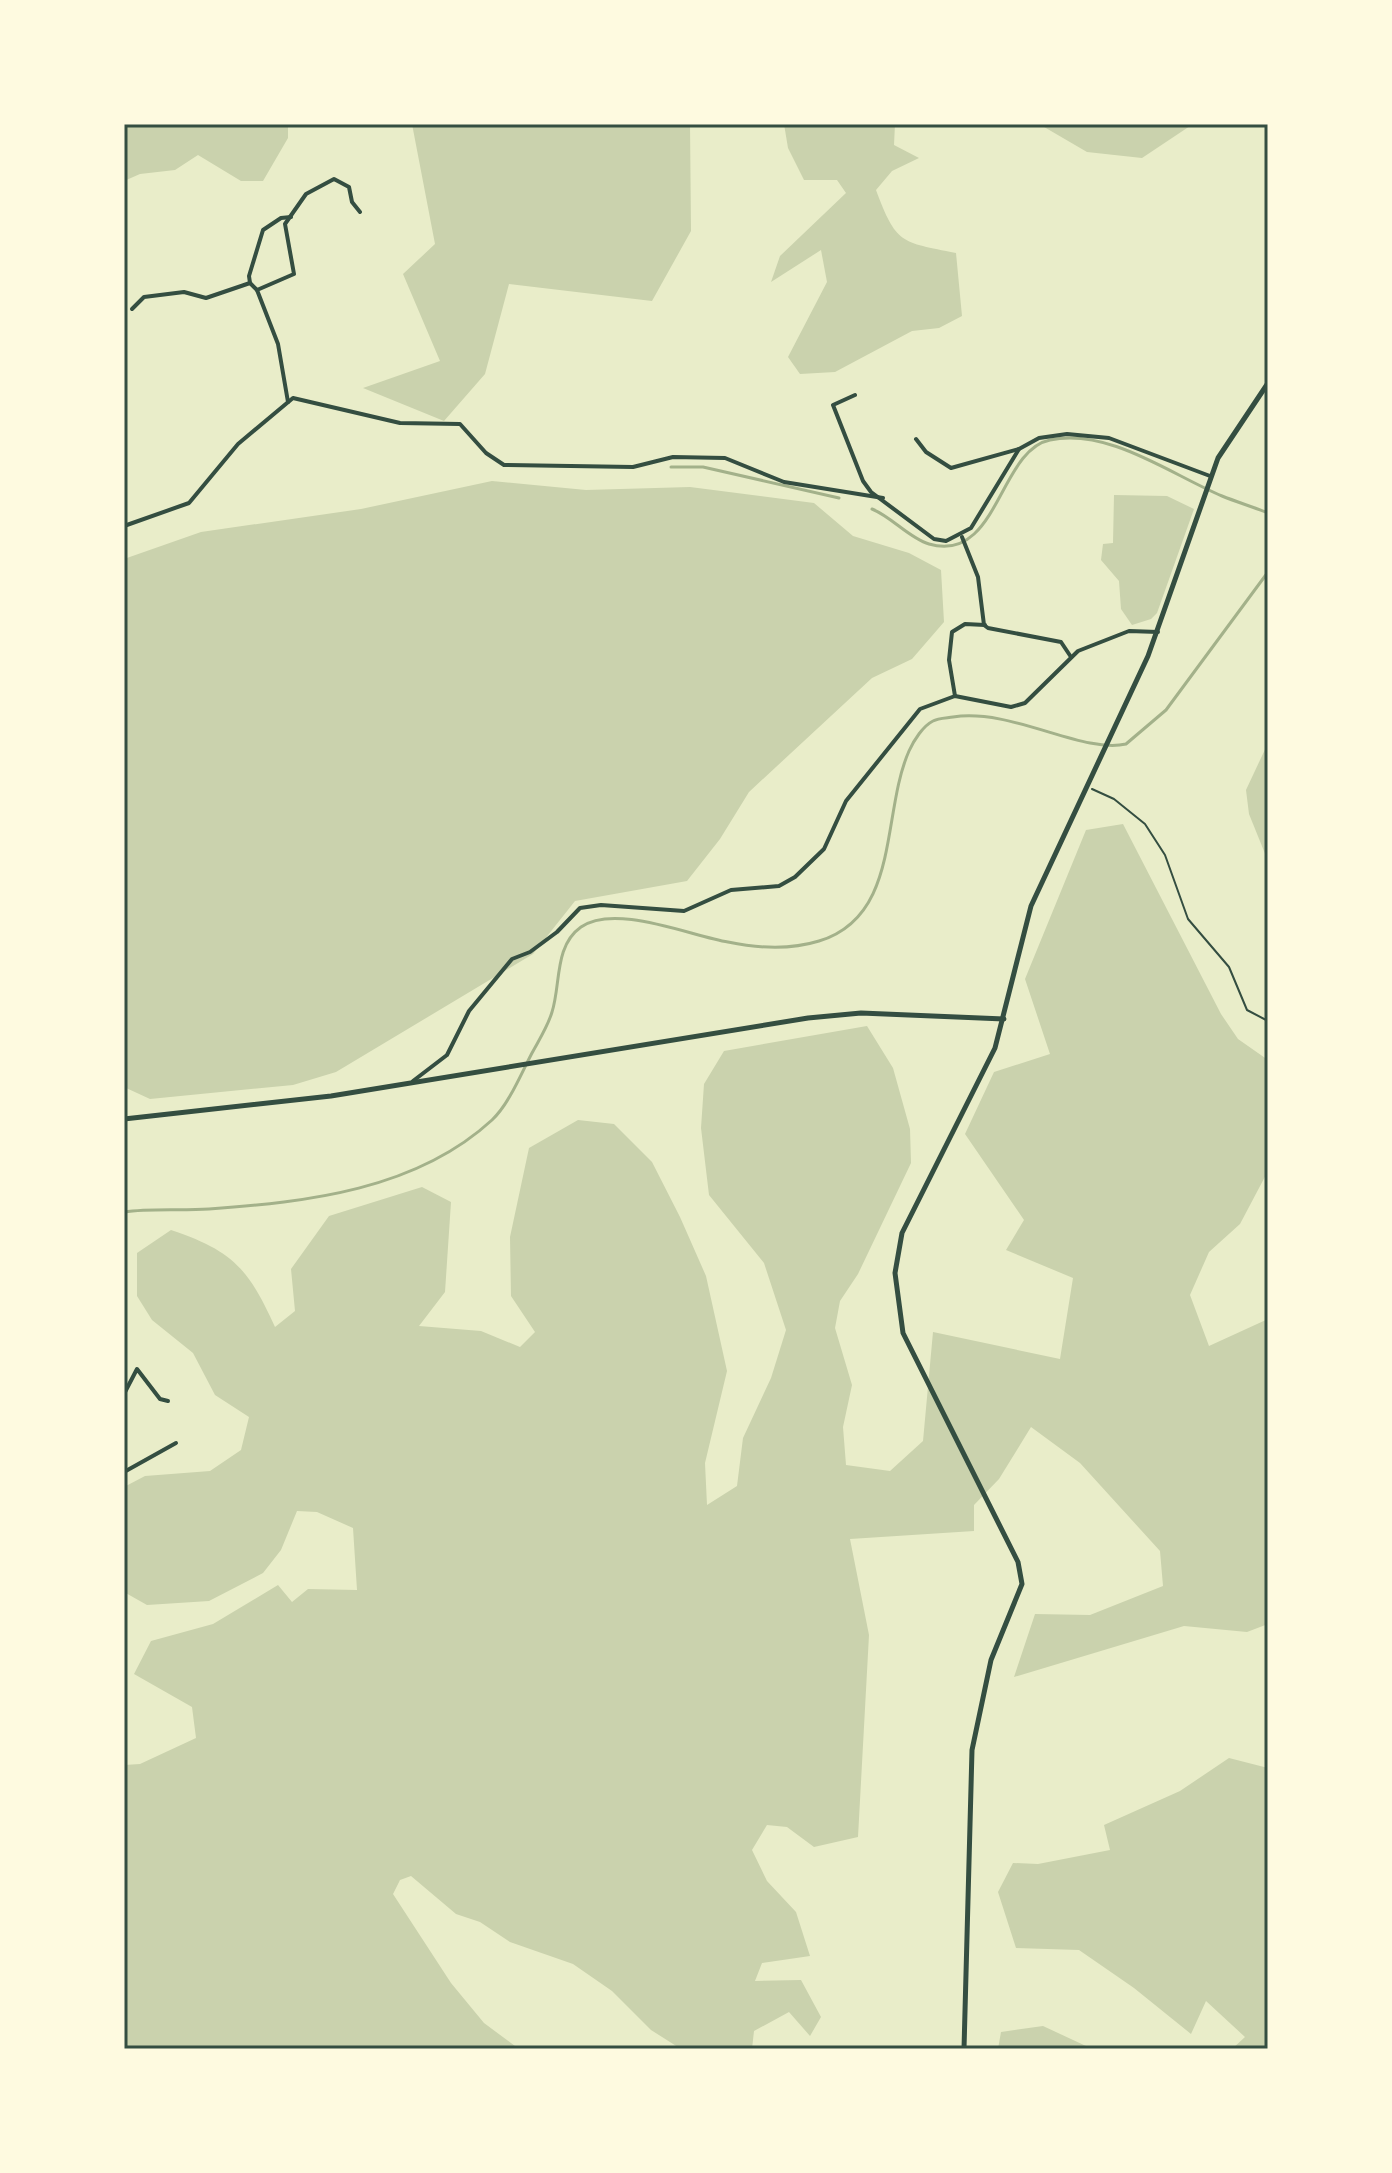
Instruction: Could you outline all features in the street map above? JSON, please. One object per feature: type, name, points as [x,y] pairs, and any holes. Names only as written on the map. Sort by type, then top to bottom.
[{"type":"main road","points":[[964,2049],[972,1750],[991,1660],[1022,1584],[1018,1562],[903,1333],[895,1273],[902,1233],[995,1048],[1031,906],[1158,632],[1210,476],[1218,458],[1268,383]]},
{"type":"main road","points":[[124,1119],[331,1096],[517,1064],[861,1013],[1004,1019]]},
{"type":"street","points":[[257,290],[294,274],[284,237],[285,224],[306,194],[334,179],[349,187],[352,202],[360,212]]},
{"type":"street","points":[[250,283],[263,230],[281,218],[291,217]]},
{"type":"street","points":[[250,283],[257,290],[278,344],[288,402]]},
{"type":"street","points":[[132,309],[144,297],[184,292],[206,298],[250,283]]},
{"type":"street","points":[[855,395],[833,405],[863,481],[934,539],[946,541],[961,537],[980,517],[1019,449]]},
{"type":"street","points":[[124,526],[189,503],[238,444],[293,398],[400,423],[460,424],[486,453],[504,465],[633,467],[673,457],[725,458],[784,482],[883,498]]},
{"type":"street","points":[[916,439],[926,452],[951,468],[1019,449],[1051,435],[1109,438],[1210,476]]},
{"type":"street","points":[[961,537],[978,577],[985,625]]},
{"type":"street","points":[[955,696],[949,660],[952,632],[965,624],[985,625],[1061,642],[1071,657]]},
{"type":"street","points":[[413,1081],[447,1055],[469,1011],[512,959],[530,952],[557,932],[580,908],[601,905],[684,911],[731,890],[779,886],[795,877],[824,849],[846,801],[909,719],[929,704],[955,696],[1011,707],[1025,703],[1071,657],[1111,636],[1131,631],[1158,632]]},
{"type":"street","points":[[124,1394],[137,1369],[160,1399],[168,1401]]},
{"type":"street","points":[[124,1472],[176,1443]]},
{"type":"path","points":[[1086,786],[1114,799],[1145,824],[1165,855],[1188,919],[1229,967],[1247,1010],[1268,1021]]},
{"type":"green space","points":[[124,124],[288,124],[288,138],[263,181],[241,181],[198,155],[175,170],[140,174],[124,181]]},
{"type":"green space","points":[[412,124],[690,124],[691,231],[652,301],[509,284],[485,374],[444,421],[363,388],[440,361],[403,274],[435,244]]},
{"type":"green space","points":[[784,124],[895,124],[894,145],[919,158],[892,171],[876,190],[889,221],[903,238],[956,253],[962,316],[939,328],[912,331],[835,372],[800,374],[788,357],[827,282],[821,250],[771,282],[780,256],[846,193],[837,180],[804,180],[788,148]]},
{"type":"green space","points":[[1039,124],[1193,124],[1142,158],[1087,152]]},
{"type":"green space","points":[[492,481],[586,490],[690,487],[814,503],[853,536],[909,553],[941,570],[944,622],[912,659],[872,678],[749,792],[720,839],[687,881],[575,901],[533,954],[336,1072],[293,1085],[150,1099],[124,1087],[124,559],[201,532],[361,509]]},
{"type":"green space","points":[[1114,495],[1167,496],[1194,509],[1157,613],[1151,619],[1132,625],[1121,609],[1119,581],[1101,560],[1103,544],[1113,543]]},
{"type":"green space","points":[[1268,743],[1268,861],[1249,814],[1246,790]]},
{"type":"green space","points":[[1123,824],[1221,1014],[1238,1039],[1268,1060],[1268,1171],[1240,1224],[1209,1252],[1190,1295],[1209,1346],[1268,1319],[1268,1624],[1247,1632],[1184,1626],[1014,1677],[1035,1614],[1090,1615],[1163,1586],[1160,1551],[1080,1463],[1031,1427],[999,1479],[974,1505],[974,1531],[850,1539],[869,1635],[858,1837],[814,1847],[787,1827],[767,1825],[752,1850],[767,1881],[796,1912],[810,1956],[762,1963],[755,1981],[801,1980],[821,2017],[810,2036],[789,2012],[754,2031],[752,2049],[681,2049],[651,2030],[612,1991],[573,1964],[510,1942],[480,1922],[456,1914],[411,1876],[400,1880],[393,1894],[451,1983],[484,2023],[519,2049],[124,2049],[124,1765],[140,1764],[196,1738],[192,1707],[134,1674],[151,1641],[213,1624],[278,1585],[292,1602],[308,1589],[357,1590],[353,1528],[317,1512],[297,1511],[281,1550],[263,1573],[209,1601],[147,1605],[124,1592],[124,1487],[145,1476],[210,1471],[241,1450],[249,1417],[215,1395],[193,1353],[152,1320],[137,1296],[137,1253],[171,1230],[210,1246],[237,1265],[247,1277],[275,1327],[295,1311],[291,1269],[329,1216],[422,1187],[451,1202],[445,1292],[419,1326],[481,1331],[520,1347],[535,1332],[511,1296],[510,1237],[529,1148],[578,1120],[614,1124],[652,1162],[706,1276],[727,1371],[705,1463],[707,1505],[737,1486],[743,1438],[771,1378],[786,1330],[764,1263],[709,1195],[701,1128],[704,1084],[724,1051],[867,1026],[893,1068],[910,1129],[911,1163],[858,1274],[840,1301],[835,1328],[852,1385],[843,1427],[846,1465],[890,1471],[923,1441],[933,1332],[1060,1359],[1073,1278],[1006,1250],[1024,1220],[965,1134],[994,1072],[1050,1054],[1025,979],[1086,830]]},
{"type":"green space","points":[[1229,1758],[1268,1768],[1268,2049],[1232,2049],[1245,2037],[1206,2001],[1191,2034],[1134,1988],[1079,1950],[1016,1948],[998,1892],[1013,1863],[1038,1864],[1110,1850],[1104,1825],[1180,1791]]},
{"type":"green space","points":[[1043,2026],[1091,2049],[998,2049],[1001,2032]]},
{"type":"waterway","points":[[872,509],[922,541],[952,546],[970,538],[984,523],[1019,463],[1033,448],[1050,440],[1072,438],[1094,441],[1139,455],[1222,496],[1268,513]]},
{"type":"waterway","points":[[671,467],[703,467],[839,498]]},
{"type":"waterway","points":[[124,1212],[198,1210],[322,1196],[395,1177],[430,1162],[462,1144],[504,1106],[548,1022],[555,1001],[562,955],[572,935],[581,927],[613,918],[633,920],[728,942],[774,947],[819,941],[845,928],[864,910],[876,887],[900,776],[911,747],[926,726],[940,719],[976,716],[1022,724],[1089,743],[1126,744],[1166,710],[1268,572]]}]
